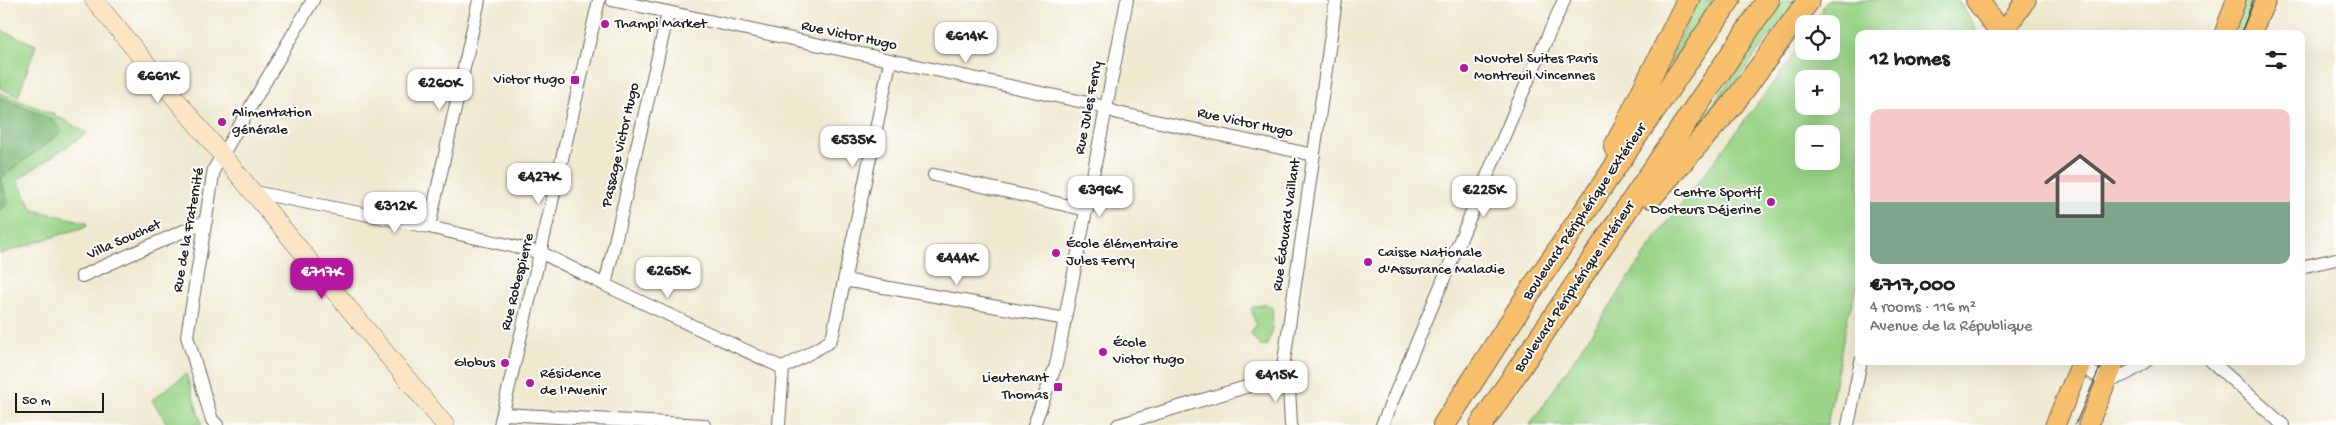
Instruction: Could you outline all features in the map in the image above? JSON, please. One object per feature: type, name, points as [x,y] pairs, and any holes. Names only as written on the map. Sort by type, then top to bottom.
[{"type":"highway","points":[[1534,286],[1616,146],[1688,0]]},
{"type":"highway","name":"Boulevard Périphérique Extérieur","points":[[1444,425],[1534,286],[1729,0]]},
{"type":"highway","name":"Boulevard Périphérique Intérieur","points":[[1481,425],[1768,0]]},
{"type":"highway","points":[[1592,263],[1733,104],[1809,0]]},
{"type":"highway","points":[[1977,0],[1999,30]]},
{"type":"main road","points":[[94,0],[446,425]]},
{"type":"main road","points":[[2005,30],[2026,0]]},
{"type":"main road","points":[[2225,30],[2236,0]]},
{"type":"main road","points":[[2253,30],[2266,0]]},
{"type":"main road","points":[[2055,425],[2081,365]]},
{"type":"main road","points":[[2088,425],[2111,367]]},
{"type":"street","name":"Rue de la Fraternité","points":[[217,425],[212,420],[187,336],[214,169],[313,0]]},
{"type":"street","points":[[429,227],[479,0]]},
{"type":"street","name":"Rue Robespierre","points":[[501,420],[542,253],[599,0]]},
{"type":"street","name":"Rue Victor Hugo","points":[[612,0],[1314,155]]},
{"type":"street","name":"Rue Jules Ferry","points":[[1034,425],[1056,365],[1127,0]]},
{"type":"street","name":"Rue Édouard Vaillant","points":[[1291,425],[1289,387],[1283,376],[1336,0]]},
{"type":"street","points":[[1382,425],[1564,0]]},
{"type":"street","name":"Passage Victor Hugo","points":[[605,285],[668,13]]},
{"type":"street","points":[[783,368],[829,342],[833,334],[890,62]]},
{"type":"street","points":[[934,175],[1087,210]]},
{"type":"street","points":[[254,192],[429,227],[542,253],[605,285],[783,368]]},
{"type":"street","name":"Villa Souchet","points":[[82,276],[206,221]]},
{"type":"street","points":[[2305,266],[2336,259]]},
{"type":"street","points":[[844,280],[1066,319]]},
{"type":"street","points":[[1848,425],[1860,365]]},
{"type":"street","points":[[2084,365],[2090,373],[2111,367],[2128,365]]},
{"type":"street","points":[[2111,367],[2123,376],[2142,365]]},
{"type":"street","points":[[2216,365],[2283,425]]},
{"type":"street","points":[[779,425],[783,368]]},
{"type":"street","points":[[1118,425],[1283,376]]},
{"type":"street","points":[[501,420],[704,425]]},
{"type":"green space","points":[[1699,0],[1713,0],[1671,65],[1668,62]]},
{"type":"green space","points":[[1783,0],[1797,0],[1707,120],[1704,119]]},
{"type":"green space","name":"Centre Sportif Docteurs Déjerine","points":[[1828,0],[1958,0],[1975,26],[1976,30],[1855,30],[1855,294],[1848,315],[1827,425],[1530,425],[1653,242],[1795,52],[1795,60],[1840,60],[1840,15],[1818,15]]},
{"type":"green space","points":[[2243,0],[2257,0],[2246,30],[2232,30]]},
{"type":"green space","points":[[0,30],[36,45],[18,96],[0,88]]},
{"type":"green space","points":[[0,93],[53,114],[87,133],[17,180],[33,210],[86,222],[87,226],[0,254]]},
{"type":"green space","points":[[0,97],[53,120],[62,132],[1,178],[8,203],[0,211]]},
{"type":"green space","points":[[1265,303],[1272,308],[1272,328],[1266,346],[1260,346],[1250,333],[1256,325],[1251,308]]},
{"type":"green space","points":[[186,374],[202,425],[168,425],[152,400]]},
{"type":"tram line","points":[[2242,30],[2253,0]]},
{"type":"tram line","points":[[2075,425],[2101,365]]},
{"type":"place","name":"Thampi Market","points":[[605,24]]},
{"type":"place","name":"Novotel Suites Paris Montreuil Vincennes","points":[[1464,68]]},
{"type":"place","name":"Victor Hugo","points":[[575,80]]},
{"type":"place","name":"Alimentation générale","points":[[222,122]]},
{"type":"place","name":"Centre Sportif Docteurs Déjerine","points":[[1771,202]]},
{"type":"place","name":"École élémentaire Jules Ferry","points":[[1056,253]]},
{"type":"place","name":"Caisse Nationale d'Assurance Maladie","points":[[1368,262]]},
{"type":"place","name":"École Victor Hugo","points":[[1103,352]]},
{"type":"place","name":"Globus","points":[[505,363]]},
{"type":"place","name":"Résidence de l'Avenir","points":[[530,383]]},
{"type":"place","name":"Lieutenant Thomas","points":[[1058,387]]}]
